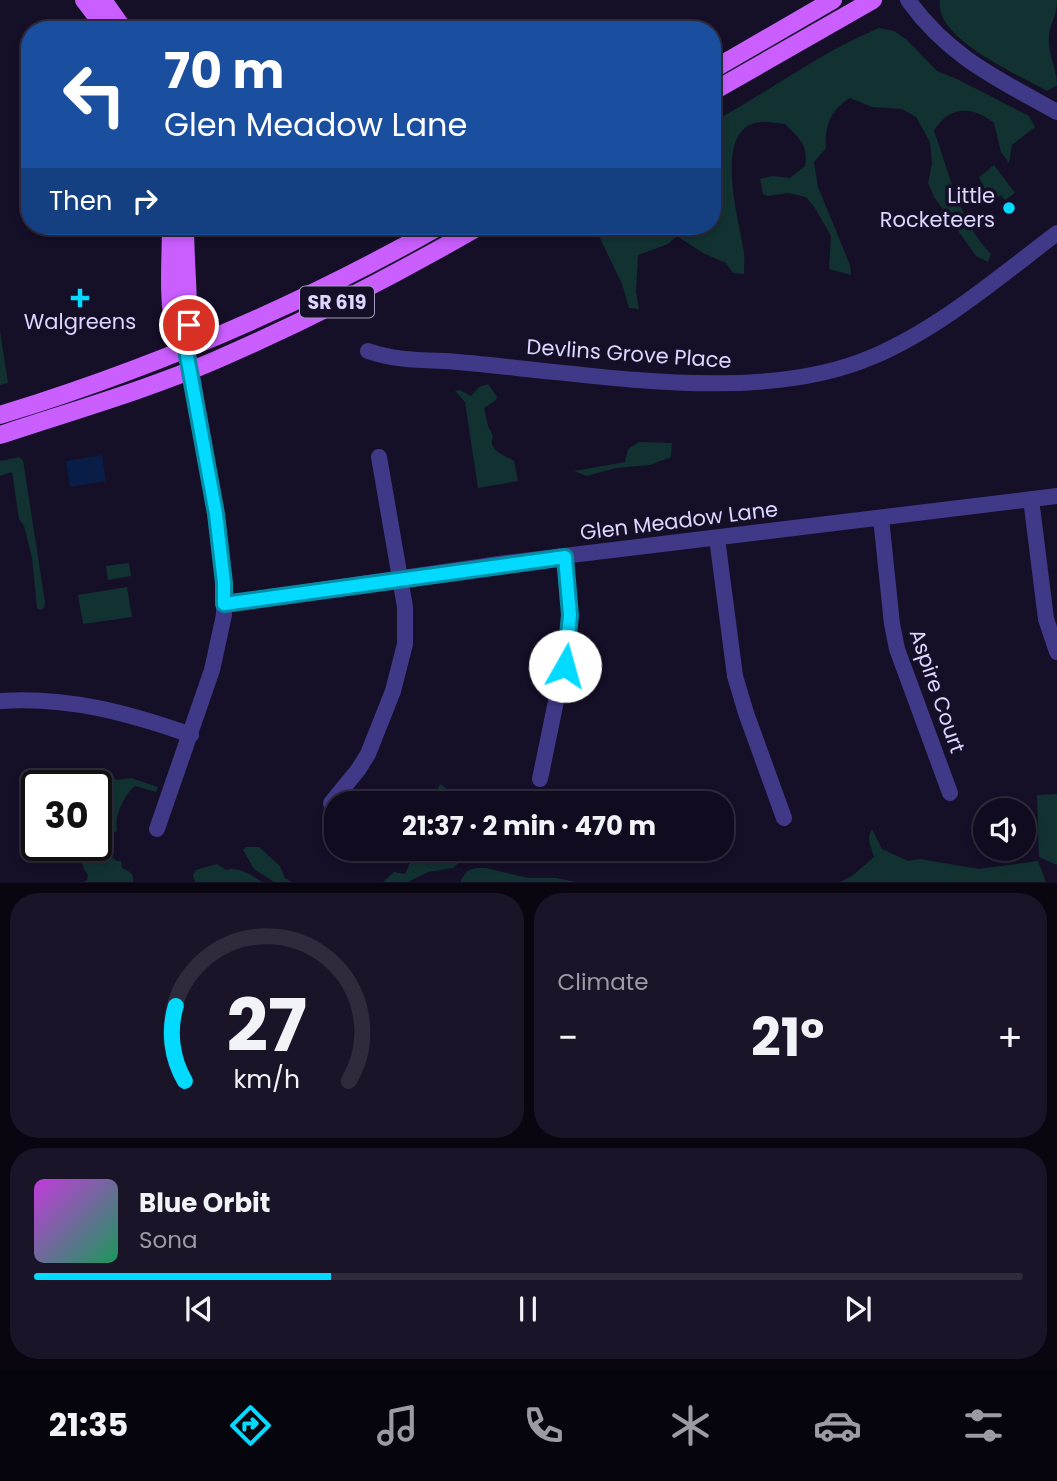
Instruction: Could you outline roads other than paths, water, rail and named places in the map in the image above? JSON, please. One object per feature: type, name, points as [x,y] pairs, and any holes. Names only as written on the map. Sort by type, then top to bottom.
[{"type":"main road","points":[[721,65],[833,0]]},
{"type":"main road","points":[[721,87],[873,0]]},
{"type":"main road","points":[[91,1],[102,21]]},
{"type":"main road","points":[[91,1],[114,21]]},
{"type":"main road","points":[[171,235],[175,331],[186,350],[191,370]]},
{"type":"main road","points":[[185,235],[189,325],[186,350]]},
{"type":"main road","name":"SR 619","points":[[0,415],[186,350],[251,322],[424,235]]},
{"type":"main road","name":"SR 619","points":[[0,435],[191,370],[265,338],[407,267],[464,235]]},
{"type":"street","points":[[908,0],[934,33],[957,53],[1057,112]]},
{"type":"street","name":"Devlins Grove Place","points":[[368,351],[406,359],[643,380],[736,382],[829,372],[858,363],[908,339],[943,317],[1057,233]]},
{"type":"street","points":[[157,830],[218,649],[224,604],[216,514],[191,370]]},
{"type":"street","points":[[341,791],[368,754],[402,664],[406,624],[401,578],[379,457]]},
{"type":"street","name":"Glen Meadow Lane","points":[[224,604],[401,578],[1057,496]]},
{"type":"street","points":[[1031,499],[1045,619],[1057,652]]},
{"type":"street","name":"Aspire Court","points":[[881,518],[897,649],[950,793]]},
{"type":"street","points":[[717,538],[735,676],[784,818]]},
{"type":"street","points":[[540,779],[569,638],[570,615],[565,557]]},
{"type":"street","points":[[0,701],[39,700],[94,707],[157,722],[191,734]]},
{"type":"water","points":[[102,455],[106,481],[70,487],[66,461]]},
{"type":"place","name":"Little Rocketeers","points":[[1009,208]]},
{"type":"place","name":"Walgreens","points":[[80,298]]}]
